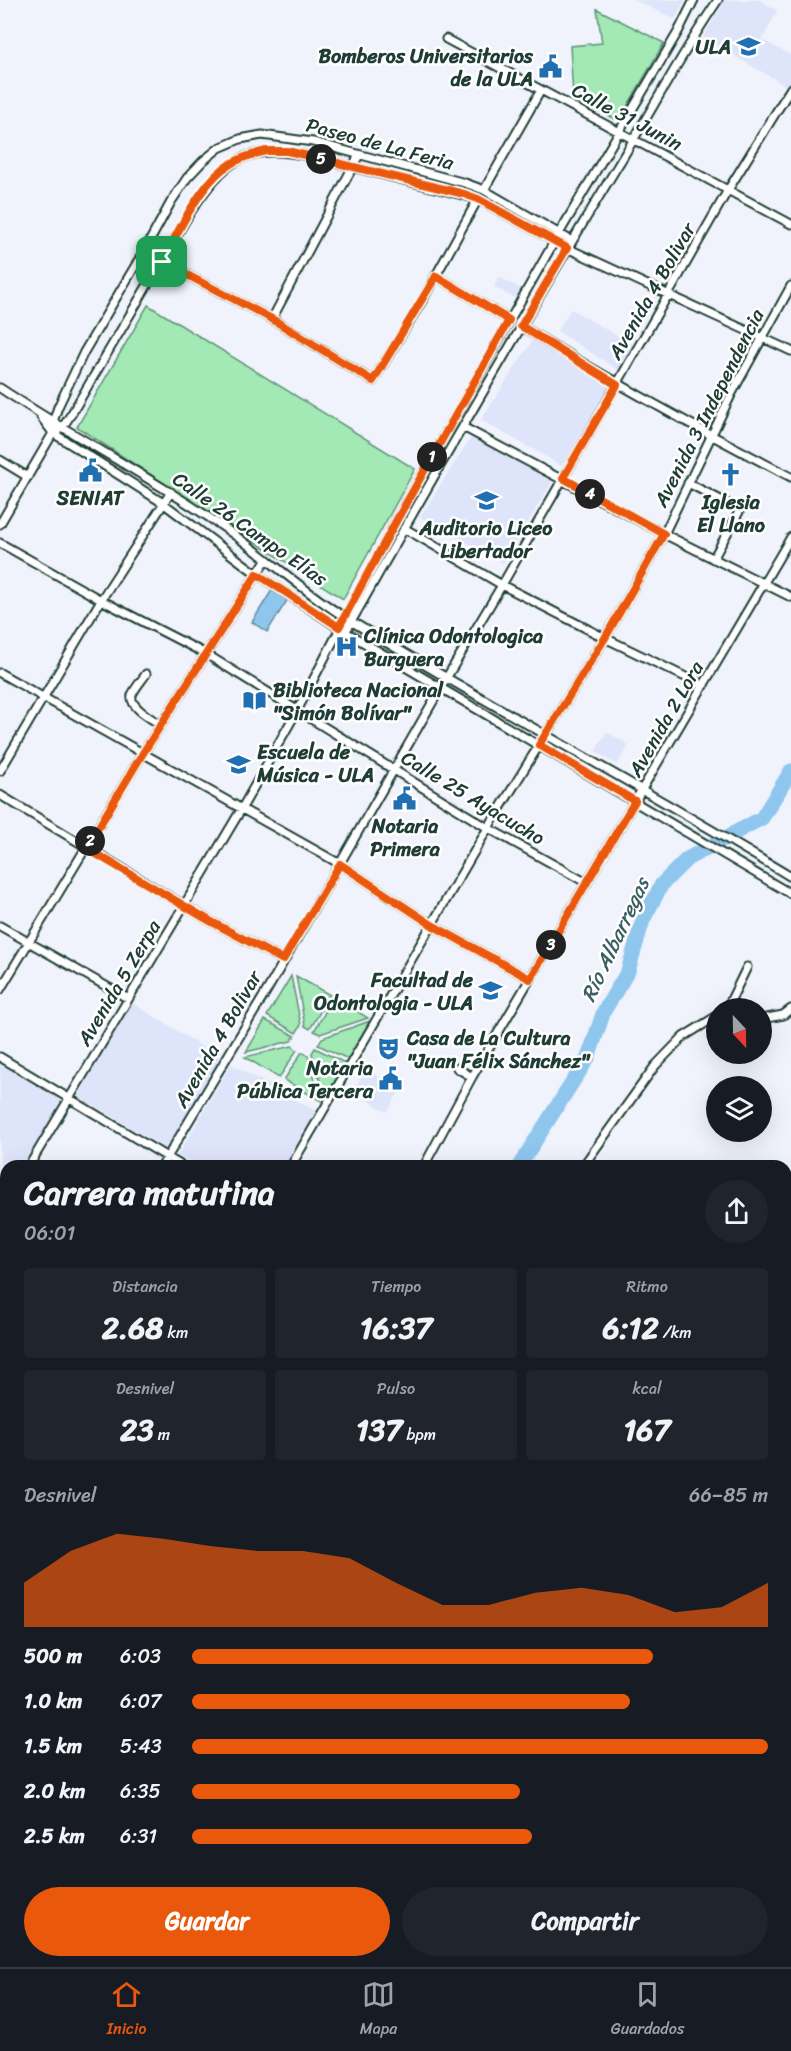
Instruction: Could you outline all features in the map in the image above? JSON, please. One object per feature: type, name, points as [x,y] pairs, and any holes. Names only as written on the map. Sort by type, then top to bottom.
[{"type":"street","points":[[348,619],[395,523],[509,320],[678,32],[694,0]]},
{"type":"street","points":[[348,619],[405,528],[521,326],[691,40],[718,0]]},
{"type":"street","name":"Calle 31 Junin","points":[[446,39],[791,224]]},
{"type":"street","name":"Avenida 4 Bolivar","points":[[166,1160],[502,585],[728,190],[788,98],[791,88]]},
{"type":"street","points":[[484,190],[541,90]]},
{"type":"street","name":"Paseo de La Feria","points":[[52,433],[58,407],[84,352],[171,202],[187,178],[203,161],[219,148],[240,139],[262,135],[313,142],[465,183],[484,190],[559,234],[570,244]]},
{"type":"street","name":"Paseo de La Feria","points":[[62,428],[209,184],[223,169],[242,158],[266,151],[287,151],[478,199],[554,242],[570,244]]},
{"type":"street","points":[[272,319],[355,167],[359,155]]},
{"type":"street","points":[[162,262],[272,319],[373,381],[436,276],[478,199]]},
{"type":"street","points":[[570,244],[669,294],[791,351]]},
{"type":"street","points":[[436,276],[509,320]]},
{"type":"street","name":"Avenida 3 Independencia","points":[[295,1160],[488,828],[605,638],[664,534],[710,436],[791,286]]},
{"type":"street","points":[[521,326],[617,385],[791,477]]},
{"type":"street","name":"Calle 26 Campo Elías","points":[[0,388],[62,428],[171,492],[228,530],[348,619],[544,735],[677,808],[791,877]]},
{"type":"street","points":[[38,413],[52,433]]},
{"type":"street","points":[[463,427],[563,478],[664,534],[791,597]]},
{"type":"street","points":[[0,524],[52,433],[62,428]]},
{"type":"street","name":"Calle 26 Campo Elías","points":[[52,433],[163,503],[257,574],[342,629],[791,894]]},
{"type":"street","points":[[0,460],[28,477]]},
{"type":"street","points":[[688,483],[740,510],[713,559]]},
{"type":"street","points":[[0,771],[101,600],[171,492]]},
{"type":"street","points":[[405,528],[502,585],[704,686]]},
{"type":"street","name":"Avenida 2 Lora","points":[[427,1160],[472,1077],[791,537]]},
{"type":"street","name":"Calle 25 Ayacucho","points":[[0,543],[101,600],[206,654],[488,828],[587,883]]},
{"type":"street","points":[[0,990],[143,753],[266,560]]},
{"type":"street","name":"Avenida 5 Zerpa","points":[[33,1160],[127,998],[186,905],[348,619]]},
{"type":"street","points":[[0,673],[340,864],[432,925],[530,979]]},
{"type":"street","points":[[146,674],[132,694],[132,699],[136,706],[161,725]]},
{"type":"street","points":[[0,795],[210,921],[283,960]]},
{"type":"street","points":[[0,926],[127,998]]},
{"type":"street","points":[[732,998],[747,967]]},
{"type":"street","points":[[772,1017],[783,1015],[791,1009]]},
{"type":"street","points":[[589,1160],[655,1066],[683,1037],[706,1023]]},
{"type":"street","points":[[0,1057],[174,1160]]},
{"type":"street","points":[[457,1068],[472,1077]]},
{"type":"shaded area","points":[[634,0],[685,0],[675,19]]},
{"type":"shaded area","name":"ULA","points":[[725,0],[760,0],[777,11],[762,40],[791,55],[791,89],[703,37]]},
{"type":"shaded area","points":[[499,277],[524,291],[518,300],[494,287]]},
{"type":"shaded area","points":[[571,309],[638,348],[623,373],[557,331]]},
{"type":"shaded area","name":"Auditorio Liceo Libertador","points":[[533,340],[611,384],[562,466],[481,420]]},
{"type":"shaded area","name":"Auditorio Liceo Libertador","points":[[472,436],[552,482],[503,563],[420,517]]},
{"type":"shaded area","points":[[607,732],[629,745],[617,765],[595,751]]},
{"type":"shaded area","points":[[131,1002],[228,1063],[175,1154],[78,1096]]},
{"type":"shaded area","points":[[0,1064],[64,1102],[27,1160],[0,1160]]},
{"type":"shaded area","points":[[231,1064],[323,1115],[296,1160],[186,1160],[178,1155]]},
{"type":"shaded area","points":[[366,1069],[400,1090],[387,1112],[353,1091]]},
{"type":"green space","points":[[597,9],[664,43],[620,119],[617,120],[573,97],[570,46],[602,43]]},
{"type":"green space","points":[[148,305],[415,469],[343,599],[77,427]]},
{"type":"green space","points":[[291,976],[301,1025],[296,1033],[267,1016]]},
{"type":"green space","points":[[296,976],[330,995],[310,1029],[305,1026]]},
{"type":"green space","points":[[334,997],[368,1018],[320,1034],[314,1031]]},
{"type":"green space","points":[[265,1020],[295,1036],[291,1041],[246,1052]]},
{"type":"green space","points":[[370,1021],[348,1059],[318,1045],[322,1038]]},
{"type":"green space","points":[[292,1046],[297,1050],[279,1078],[245,1057]]},
{"type":"green space","points":[[315,1048],[345,1063],[325,1099],[312,1053]]},
{"type":"green space","points":[[302,1052],[308,1055],[321,1101],[284,1080]]},
{"type":"water","points":[[272,590],[288,599],[267,632],[252,622]]},
{"type":"waterway","name":"Río Albarregas","points":[[523,1160],[588,1058],[604,1011],[628,971],[643,920],[662,884],[687,859],[762,818],[791,771]]},
{"type":"place","name":"ULA","points":[[749,47]]},
{"type":"place","name":"Bomberos Universitarios de la ULA","points":[[551,67]]},
{"type":"place","name":"SENIAT","points":[[90,471]]},
{"type":"place","name":"Iglesia El Llano","points":[[731,474]]},
{"type":"place","name":"Auditorio Liceo Libertador","points":[[486,500]]},
{"type":"place","name":"Clínica Odontologica Burguera","points":[[346,647]]},
{"type":"place","name":"Biblioteca Nacional \"Simón Bolívar\"","points":[[255,701]]},
{"type":"place","name":"Escuela de Música - ULA","points":[[239,764]]},
{"type":"place","name":"Notaria Primera","points":[[405,798]]},
{"type":"place","name":"Facultad de Odontologia - ULA","points":[[491,991]]},
{"type":"place","name":"Casa de La Cultura \"Juan Félix Sánchez\"","points":[[389,1049]]},
{"type":"place","name":"Notaria Pública Tercera","points":[[391,1079]]},
{"type":"route","points":[[266,151],[287,151],[464,194],[478,199],[567,248],[521,326],[617,385],[563,478],[664,534],[605,638],[539,745],[635,801],[530,979],[432,925],[340,864],[283,960],[210,921],[86,848],[143,753],[257,574],[339,627],[509,320],[436,276],[373,381],[272,319],[162,262],[209,184],[223,169],[242,158],[266,151]]}]
